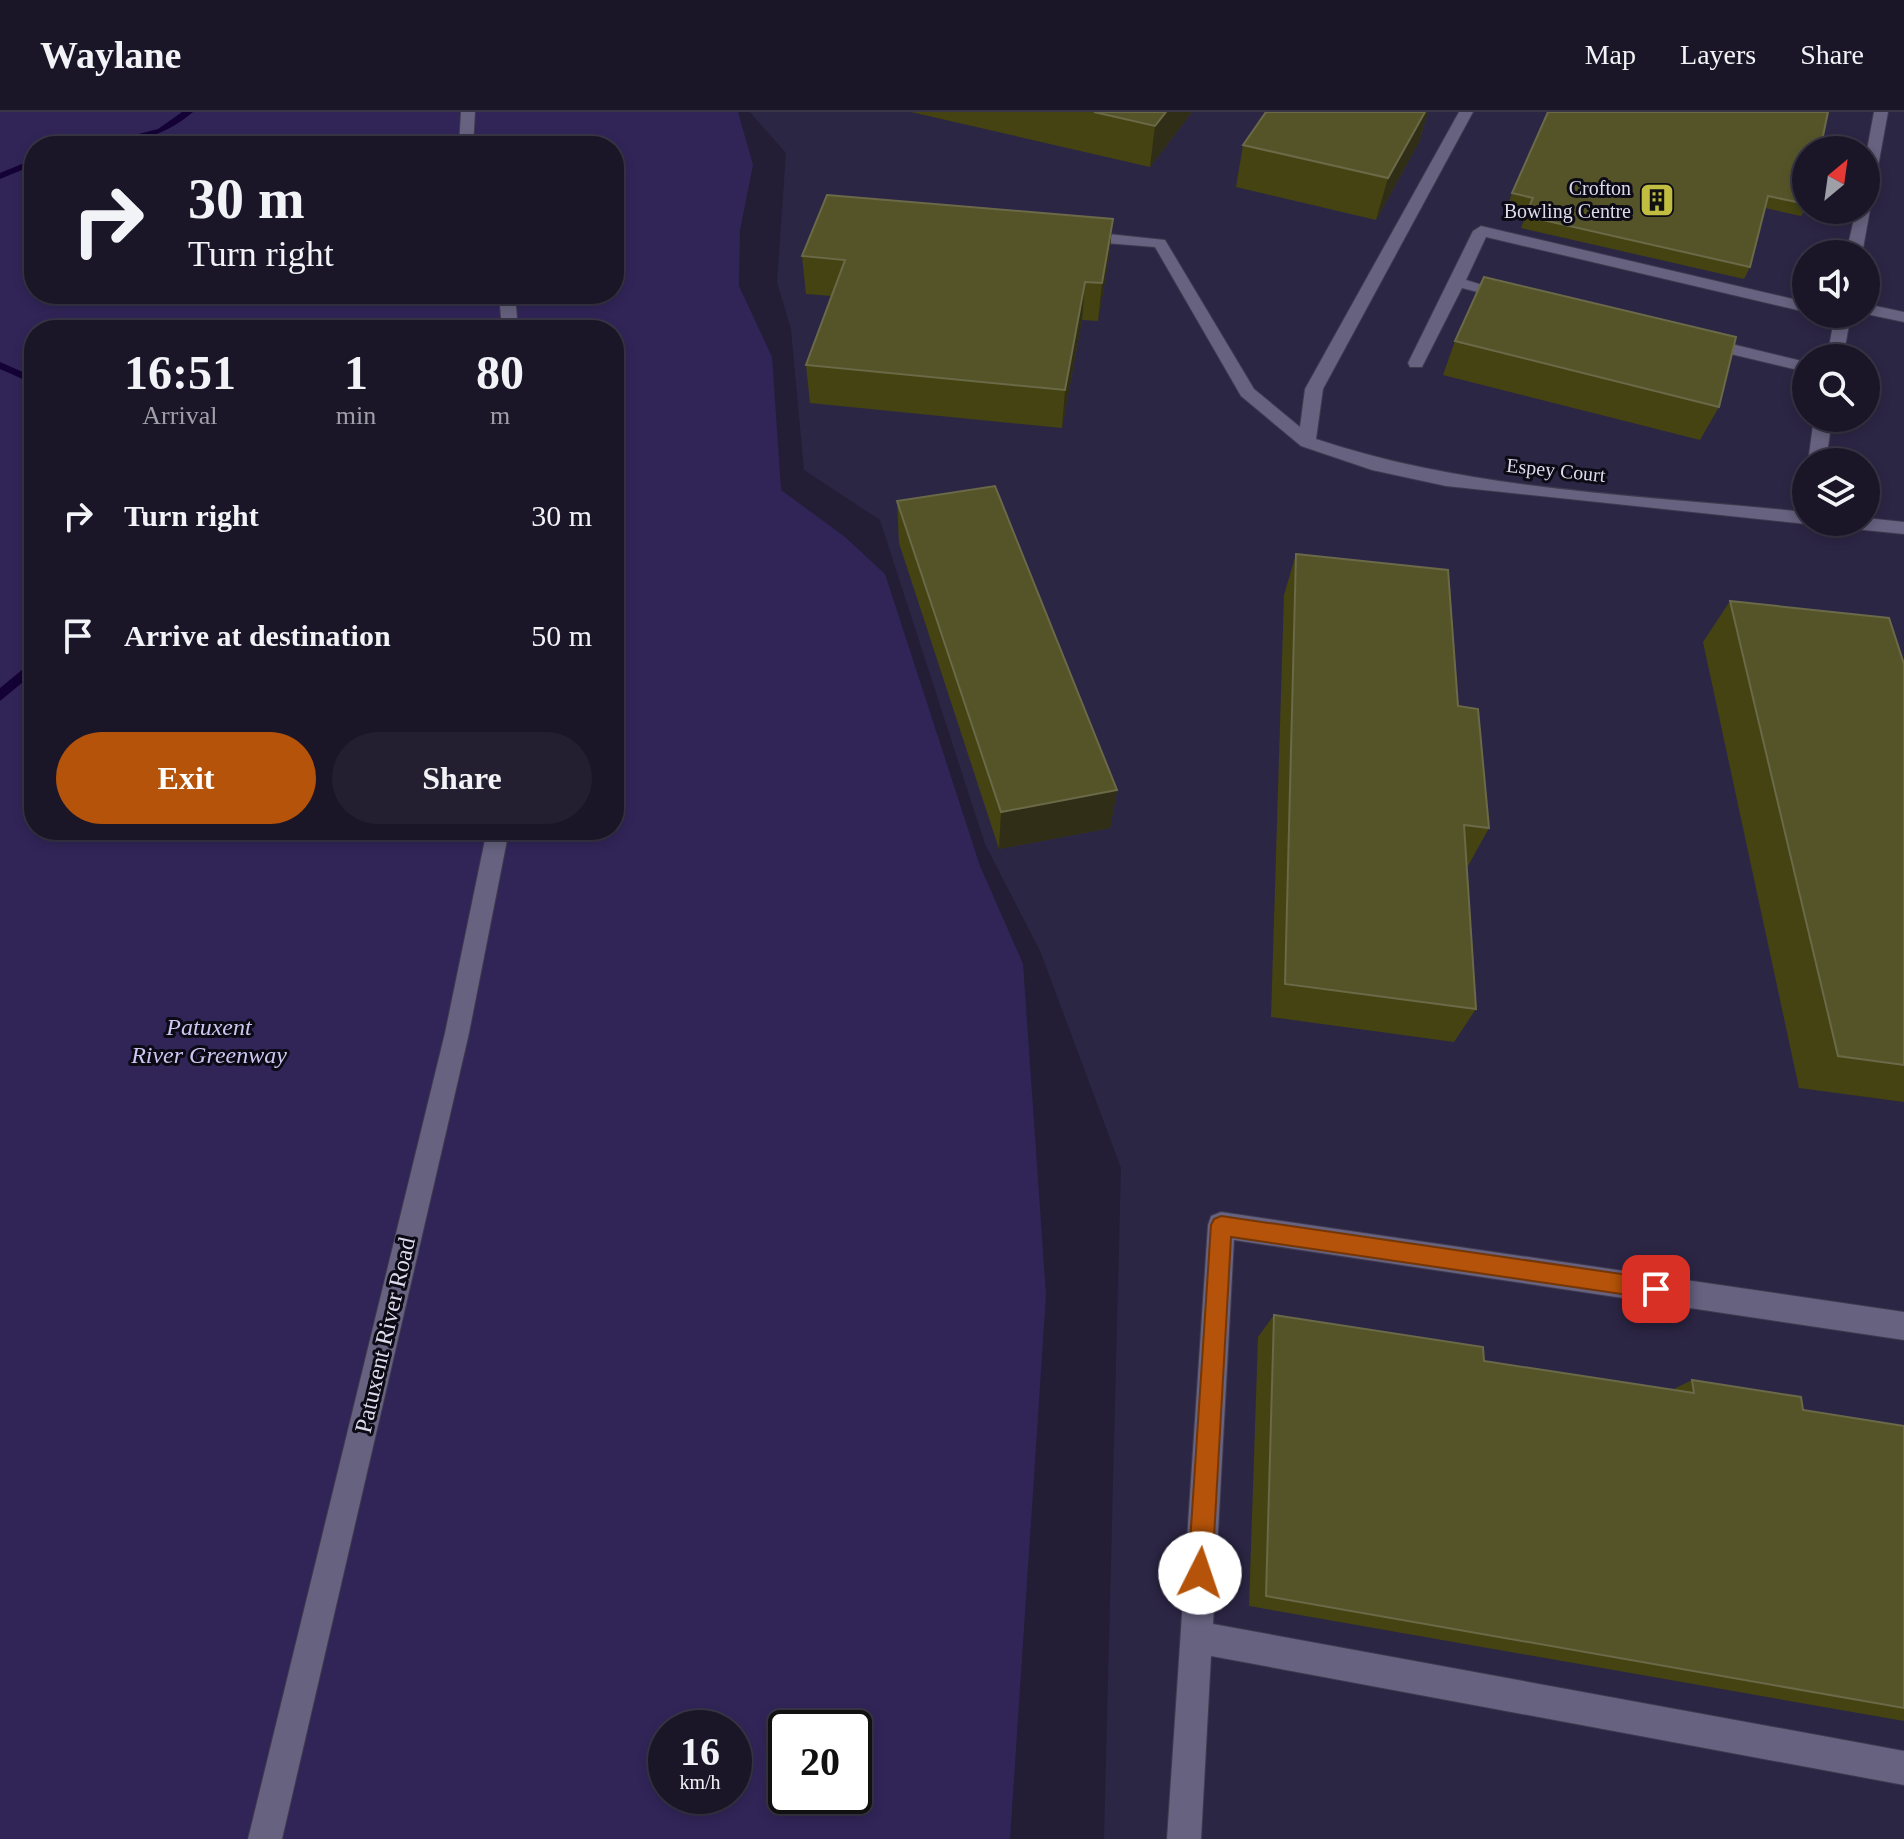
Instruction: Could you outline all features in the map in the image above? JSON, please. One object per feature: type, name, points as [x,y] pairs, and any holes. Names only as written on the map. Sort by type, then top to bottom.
[{"type":"street","points":[[467,136],[468,112]]},
{"type":"street","points":[[1307,442],[1314,389],[1465,114],[1442,112]]},
{"type":"street","points":[[1877,136],[1881,112]]},
{"type":"street","points":[[1416,363],[1481,231],[1792,304]]},
{"type":"street","points":[[1065,235],[1160,243],[1247,392],[1307,442]]},
{"type":"street","points":[[1457,282],[1533,300]]},
{"type":"street","points":[[1880,312],[1904,317]]},
{"type":"street","points":[[1685,338],[1792,364]]},
{"type":"street","name":"Espey Court","points":[[1307,442],[1378,466],[1446,480],[1792,517]]},
{"type":"street","points":[[1880,526],[1904,528]]},
{"type":"street","name":"Patuxent River Road","points":[[265,1839],[457,1033],[496,840]]},
{"type":"street","points":[[1184,1839],[1221,1225],[1904,1326]]},
{"type":"street","points":[[1196,1637],[1904,1768]]},
{"type":"shaded area","points":[[750,112],[1904,112],[1904,1839],[1104,1839],[1121,1168],[1041,953],[985,844],[880,520],[804,470],[791,329],[777,282],[786,153]]},
{"type":"green space","name":"Patuxent River Greenway","points":[[0,112],[738,112],[753,165],[740,230],[739,286],[772,357],[781,490],[845,537],[885,574],[980,866],[1023,964],[1046,1295],[1010,1839],[0,1839]]},
{"type":"building","points":[[1094,112],[1166,112],[1155,126]]},
{"type":"building","points":[[1266,112],[1425,112],[1388,178],[1243,145]]},
{"type":"building","name":"Crofton Bowling Centre","points":[[1548,112],[1828,112],[1823,136],[1792,136],[1792,201],[1768,196],[1750,267],[1525,216],[1533,198],[1512,193]]},
{"type":"building","points":[[827,195],[1113,219],[1102,283],[1085,282],[1065,390],[806,365],[845,260],[802,256]]},
{"type":"building","points":[[1484,277],[1736,337],[1719,407],[1455,341]]},
{"type":"building","points":[[995,486],[1117,790],[1001,812],[897,501]]},
{"type":"building","points":[[1296,554],[1448,570],[1458,706],[1478,709],[1489,828],[1464,825],[1476,1009],[1285,984]]},
{"type":"building","points":[[1730,601],[1889,618],[1904,664],[1904,1065],[1838,1056]]},
{"type":"building","points":[[1274,1315],[1483,1347],[1484,1361],[1694,1393],[1692,1380],[1801,1397],[1803,1410],[1904,1426],[1904,1708],[1266,1596]]},
{"type":"waterway","points":[[140,136],[161,131],[188,112]]},
{"type":"waterway","points":[[0,176],[24,166]]},
{"type":"waterway","points":[[0,365],[24,376]]},
{"type":"waterway","points":[[0,696],[24,674]]},
{"type":"place","name":"Crofton Bowling Centre","points":[[1657,200]]},
{"type":"route","points":[[1200,1573],[1221,1225],[1656,1289]]}]
